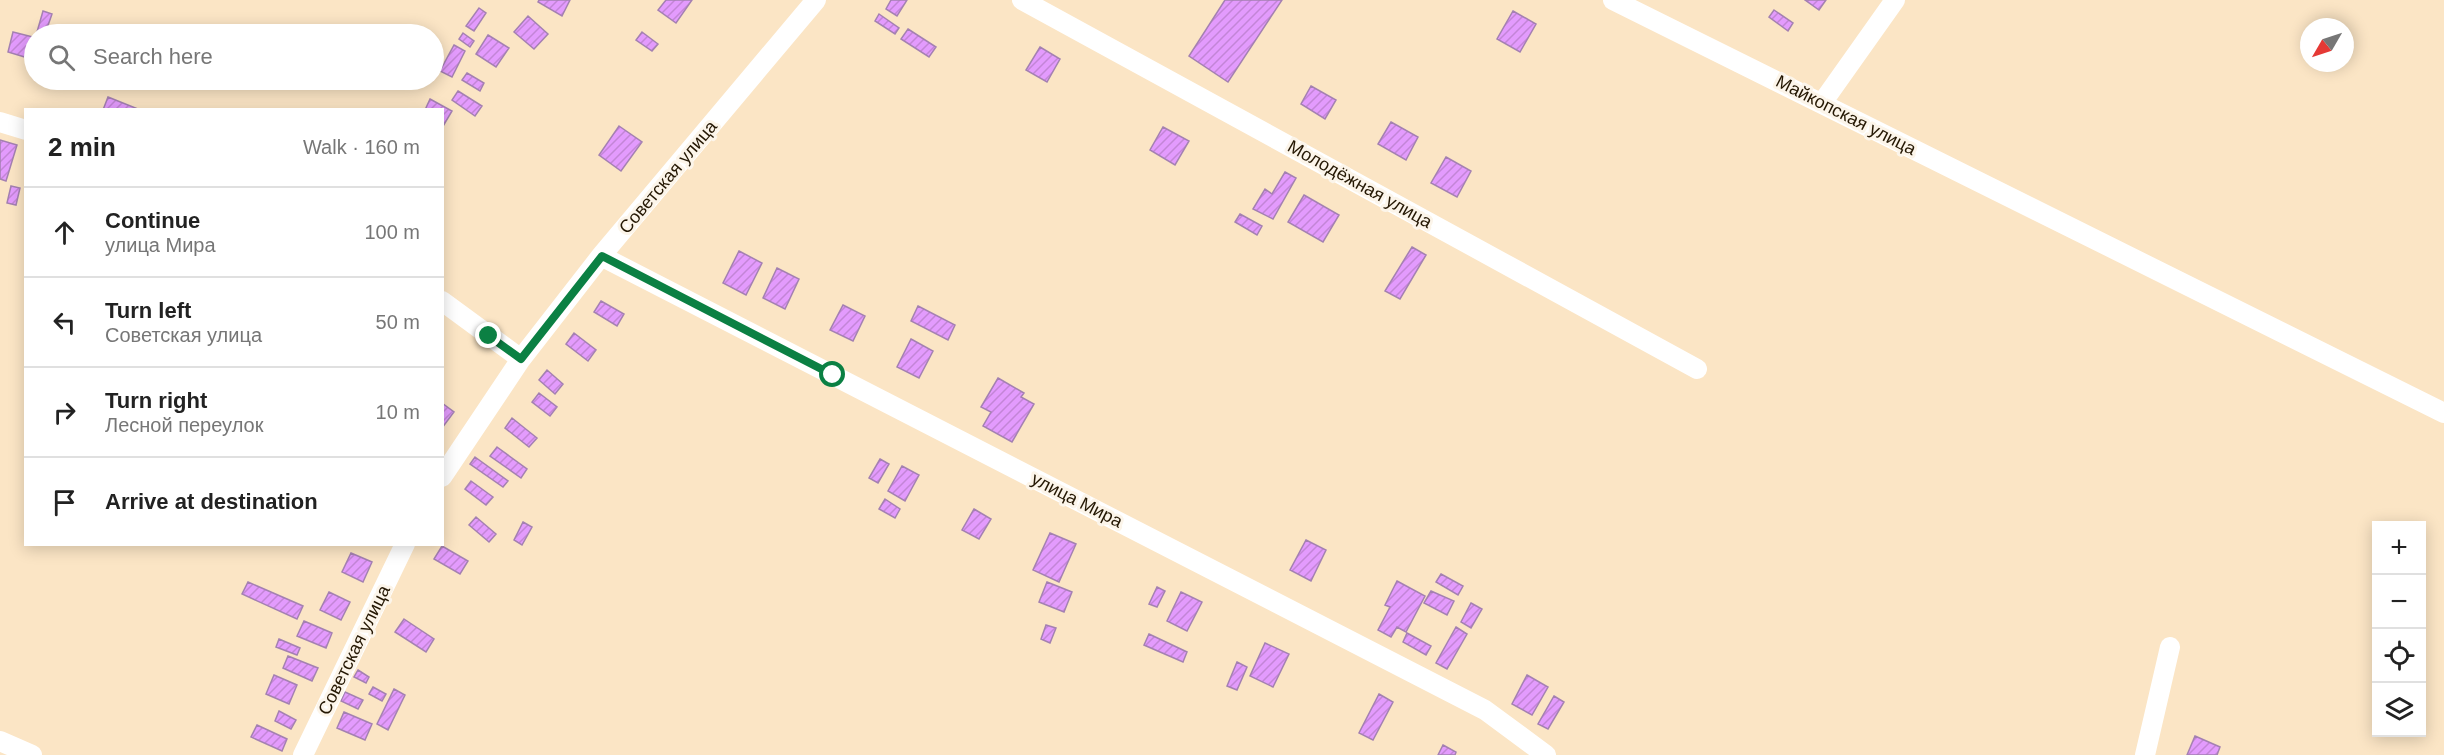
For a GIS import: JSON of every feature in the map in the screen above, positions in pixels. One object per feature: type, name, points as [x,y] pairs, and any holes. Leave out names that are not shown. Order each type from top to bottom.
[{"type":"street","name":"Советская улица","points":[[444,474],[521,359],[602,256],[816,0]]},
{"type":"street","name":"Молодёжная улица","points":[[1022,0],[1697,369]]},
{"type":"street","name":"Майкопская улица","points":[[1613,0],[2444,413]]},
{"type":"street","points":[[1822,103],[1895,0]]},
{"type":"street","points":[[0,122],[24,129]]},
{"type":"street","name":"улица Мира","points":[[602,256],[1485,710],[1546,755]]},
{"type":"street","points":[[444,302],[521,359]]},
{"type":"street","name":"Советская улица","points":[[303,755],[404,546]]},
{"type":"street","points":[[2145,755],[2170,647]]},
{"type":"street","points":[[0,741],[32,755]]},
{"type":"building","points":[[539,0],[570,0],[562,16],[538,2]]},
{"type":"building","points":[[666,0],[692,0],[676,23],[658,10]]},
{"type":"building","points":[[891,0],[907,0],[897,16],[886,9]]},
{"type":"building","points":[[1225,0],[1282,0],[1228,82],[1189,56]]},
{"type":"building","points":[[1805,0],[1826,0],[1819,10]]},
{"type":"building","points":[[479,8],[486,13],[474,31],[466,26]]},
{"type":"building","points":[[1774,10],[1793,23],[1788,31],[1769,17]]},
{"type":"building","points":[[43,11],[52,14],[48,24],[39,24]]},
{"type":"building","points":[[1513,11],[1536,24],[1520,52],[1497,39]]},
{"type":"building","points":[[879,14],[899,28],[895,34],[875,21]]},
{"type":"building","points":[[528,16],[548,34],[534,49],[514,32]]},
{"type":"building","points":[[908,29],[936,47],[929,57],[901,39]]},
{"type":"building","points":[[13,32],[24,35],[24,57],[8,52]]},
{"type":"building","points":[[642,32],[658,44],[652,51],[636,40]]},
{"type":"building","points":[[463,33],[474,41],[470,47],[459,39]]},
{"type":"building","points":[[488,35],[509,48],[496,67],[476,54]]},
{"type":"building","points":[[454,45],[465,51],[452,77],[444,73],[444,64]]},
{"type":"building","points":[[1040,47],[1060,59],[1047,82],[1026,70]]},
{"type":"building","points":[[467,73],[484,83],[480,91],[462,80]]},
{"type":"building","points":[[1311,86],[1336,100],[1325,119],[1301,104]]},
{"type":"building","points":[[458,91],[482,106],[475,116],[452,100]]},
{"type":"building","points":[[108,97],[136,108],[104,108]]},
{"type":"building","points":[[430,99],[452,111],[444,125],[444,108],[426,108]]},
{"type":"building","points":[[1391,122],[1418,137],[1406,160],[1378,144]]},
{"type":"building","points":[[619,126],[642,142],[621,171],[599,155]]},
{"type":"building","points":[[1163,127],[1189,141],[1175,165],[1150,150]]},
{"type":"building","points":[[0,140],[17,145],[6,181],[0,179]]},
{"type":"building","points":[[1446,157],[1471,171],[1457,197],[1431,183]]},
{"type":"building","points":[[1285,172],[1296,178],[1273,219],[1253,209],[1265,189],[1272,194]]},
{"type":"building","points":[[11,186],[20,188],[16,205],[7,203]]},
{"type":"building","points":[[1304,195],[1339,215],[1323,242],[1288,222]]},
{"type":"building","points":[[1240,214],[1262,226],[1257,235],[1235,222]]},
{"type":"building","points":[[1412,247],[1426,255],[1400,299],[1385,291]]},
{"type":"building","points":[[739,251],[762,263],[746,295],[723,283]]},
{"type":"building","points":[[777,268],[799,279],[785,309],[763,298]]},
{"type":"building","points":[[601,301],[624,314],[617,326],[594,312]]},
{"type":"building","points":[[843,305],[865,316],[853,341],[830,330]]},
{"type":"building","points":[[918,306],[955,325],[948,340],[911,321]]},
{"type":"building","points":[[574,333],[596,350],[588,361],[566,344]]},
{"type":"building","points":[[911,339],[933,351],[919,378],[897,367]]},
{"type":"building","points":[[547,370],[563,384],[555,394],[539,380]]},
{"type":"building","points":[[998,378],[1024,393],[1021,397],[1034,404],[1012,442],[983,426],[991,412],[981,407]]},
{"type":"building","points":[[539,393],[557,407],[550,416],[532,402]]},
{"type":"building","points":[[444,404],[454,412],[444,425]]},
{"type":"building","points":[[512,418],[537,438],[529,447],[505,428]]},
{"type":"building","points":[[497,447],[527,469],[521,478],[490,456]]},
{"type":"building","points":[[475,457],[508,481],[503,487],[470,464]]},
{"type":"building","points":[[880,459],[889,464],[878,483],[869,478]]},
{"type":"building","points":[[902,466],[919,475],[905,501],[888,491]]},
{"type":"building","points":[[471,481],[493,497],[486,505],[465,489]]},
{"type":"building","points":[[885,499],[900,509],[895,518],[879,509]]},
{"type":"building","points":[[974,509],[991,519],[979,539],[962,530]]},
{"type":"building","points":[[476,517],[496,534],[489,542],[469,525]]},
{"type":"building","points":[[523,522],[532,527],[522,545],[514,540]]},
{"type":"building","points":[[1050,533],[1076,544],[1059,582],[1033,570]]},
{"type":"building","points":[[1306,540],[1326,550],[1311,581],[1290,570]]},
{"type":"building","points":[[442,546],[468,561],[460,574],[434,559]]},
{"type":"building","points":[[351,553],[372,562],[363,582],[342,572]]},
{"type":"building","points":[[1441,574],[1463,586],[1458,595],[1436,582]]},
{"type":"building","points":[[1397,581],[1425,596],[1406,632],[1397,627],[1391,637],[1378,630],[1390,607],[1385,605]]},
{"type":"building","points":[[248,582],[303,606],[297,619],[242,594]]},
{"type":"building","points":[[1047,582],[1072,592],[1064,612],[1039,602]]},
{"type":"building","points":[[1157,587],[1165,591],[1157,607],[1149,604]]},
{"type":"building","points":[[1431,591],[1454,601],[1447,615],[1424,603]]},
{"type":"building","points":[[329,592],[350,602],[341,620],[320,610]]},
{"type":"building","points":[[1181,592],[1202,602],[1187,631],[1167,621]]},
{"type":"building","points":[[1471,603],[1482,609],[1471,628],[1461,622]]},
{"type":"building","points":[[404,619],[434,639],[426,652],[395,632]]},
{"type":"building","points":[[304,621],[332,633],[326,648],[297,636]]},
{"type":"building","points":[[1046,625],[1056,628],[1050,643],[1041,639]]},
{"type":"building","points":[[1456,627],[1467,634],[1447,669],[1436,663]]},
{"type":"building","points":[[1407,633],[1431,646],[1426,655],[1403,642]]},
{"type":"building","points":[[1149,634],[1187,652],[1183,662],[1144,645]]},
{"type":"building","points":[[279,639],[300,648],[297,655],[276,647]]},
{"type":"building","points":[[1265,643],[1289,654],[1273,687],[1250,676]]},
{"type":"building","points":[[288,656],[318,668],[312,681],[283,668]]},
{"type":"building","points":[[1237,662],[1247,667],[1237,690],[1227,686]]},
{"type":"building","points":[[358,670],[369,677],[366,683],[354,677]]},
{"type":"building","points":[[274,675],[297,685],[289,704],[266,694]]},
{"type":"building","points":[[1527,675],[1548,687],[1532,715],[1512,704]]},
{"type":"building","points":[[373,687],[386,694],[382,701],[369,694]]},
{"type":"building","points":[[394,689],[405,695],[388,730],[377,724]]},
{"type":"building","points":[[345,692],[363,700],[358,709],[341,701]]},
{"type":"building","points":[[1379,694],[1393,702],[1373,740],[1359,733]]},
{"type":"building","points":[[1554,696],[1564,702],[1548,729],[1538,724]]},
{"type":"building","points":[[279,711],[296,720],[291,729],[275,721]]},
{"type":"building","points":[[344,712],[372,724],[365,740],[337,728]]},
{"type":"building","points":[[257,725],[287,739],[282,751],[251,737]]},
{"type":"building","points":[[2195,736],[2220,747],[2217,755],[2187,755]]},
{"type":"building","points":[[1443,745],[1456,752],[1455,755],[1438,755]]},
{"type":"route","points":[[489,336],[521,359],[602,256],[833,375]]}]
